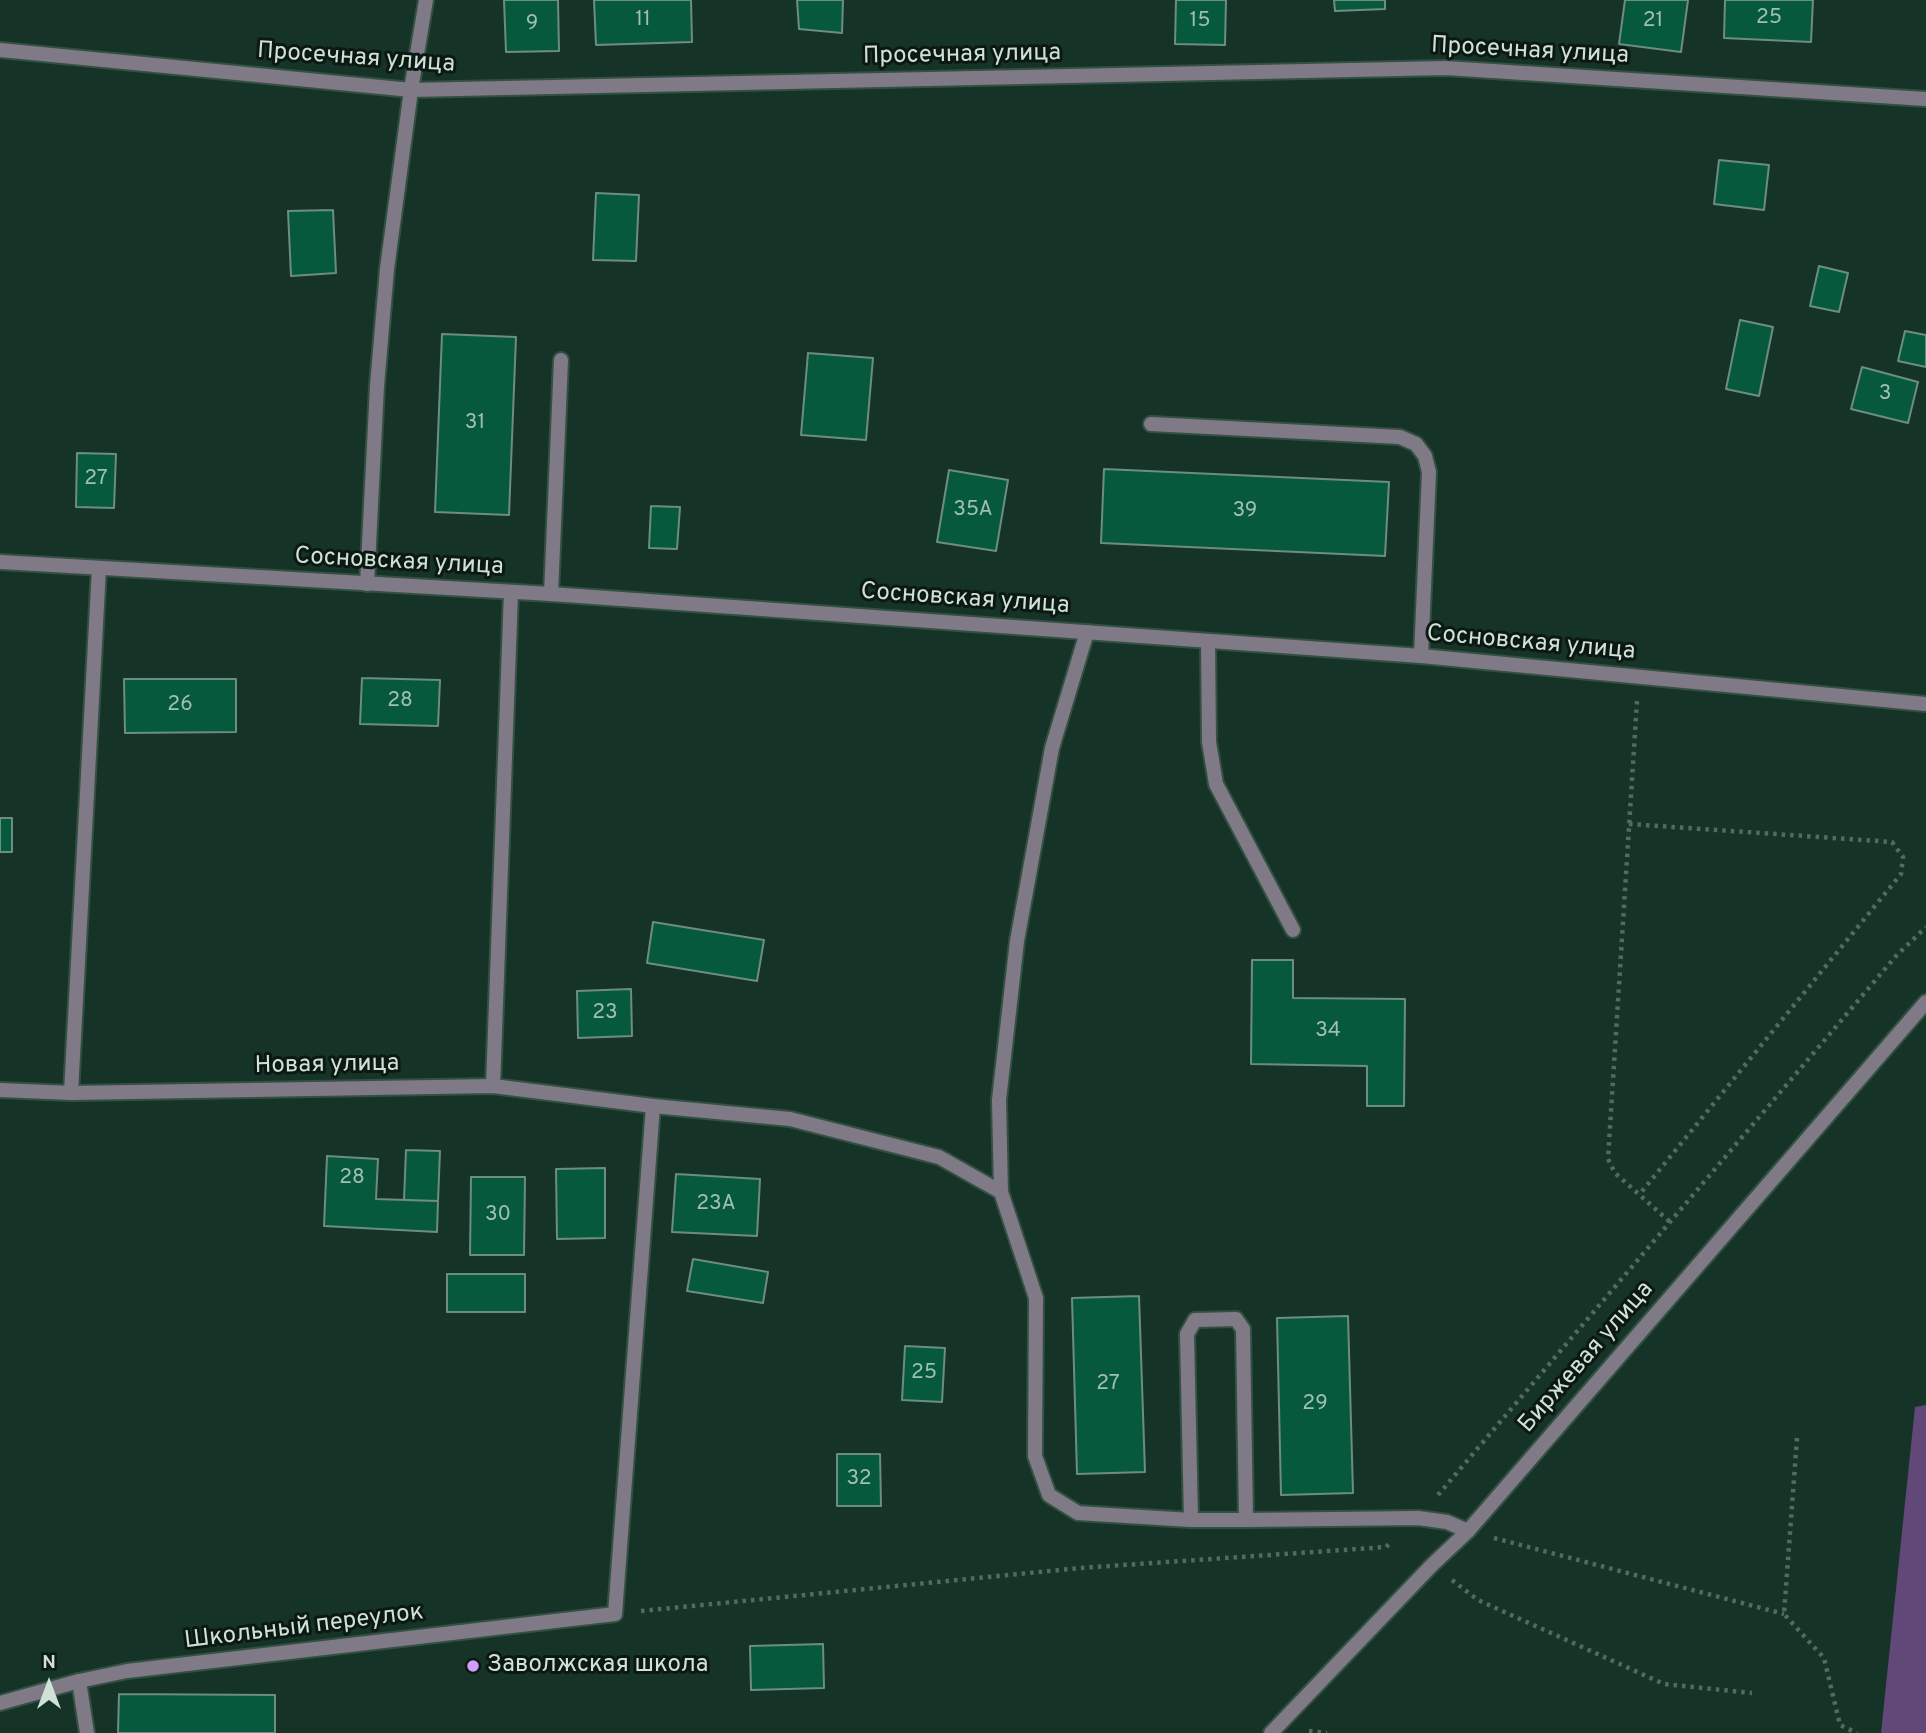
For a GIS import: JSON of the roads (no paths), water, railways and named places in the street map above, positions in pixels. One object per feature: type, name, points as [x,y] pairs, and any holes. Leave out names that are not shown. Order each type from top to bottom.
[{"type":"street","points":[[368,584],[377,386],[386,282],[411,90],[426,0]]},
{"type":"street","name":"Просечная улица","points":[[0,50],[411,90],[1446,68],[1926,99]]},
{"type":"street","points":[[551,594],[561,360]]},
{"type":"street","points":[[1152,425],[1400,438],[1416,444],[1425,456],[1429,472],[1421,656]]},
{"type":"street","name":"Сосновская улица","points":[[0,562],[551,594],[1208,640],[1421,656],[1926,704]]},
{"type":"street","points":[[71,1093],[99,568]]},
{"type":"street","points":[[493,1086],[511,592]]},
{"type":"street","points":[[1087,632],[1052,748],[1017,941],[999,1100],[1001,1192],[1036,1298],[1035,1456],[1049,1495],[1078,1513],[1191,1520],[1418,1518],[1447,1522],[1468,1531]]},
{"type":"street","points":[[1208,640],[1209,742],[1216,784],[1293,930]]},
{"type":"street","name":"Биржевая улица","points":[[1272,1733],[1432,1565],[1468,1531],[1926,1002]]},
{"type":"street","name":"Новая улица","points":[[0,1090],[71,1093],[493,1086],[653,1106],[790,1119],[939,1157],[1001,1192]]},
{"type":"street","name":"Школьный переулок","points":[[0,1703],[127,1671],[615,1614],[653,1106]]},
{"type":"street","points":[[1191,1520],[1187,1334],[1195,1320],[1236,1319],[1243,1329],[1246,1520]]},
{"type":"street","points":[[79,1681],[87,1733]]},
{"type":"place","name":"Заволжская школа","points":[[473,1666]]}]
